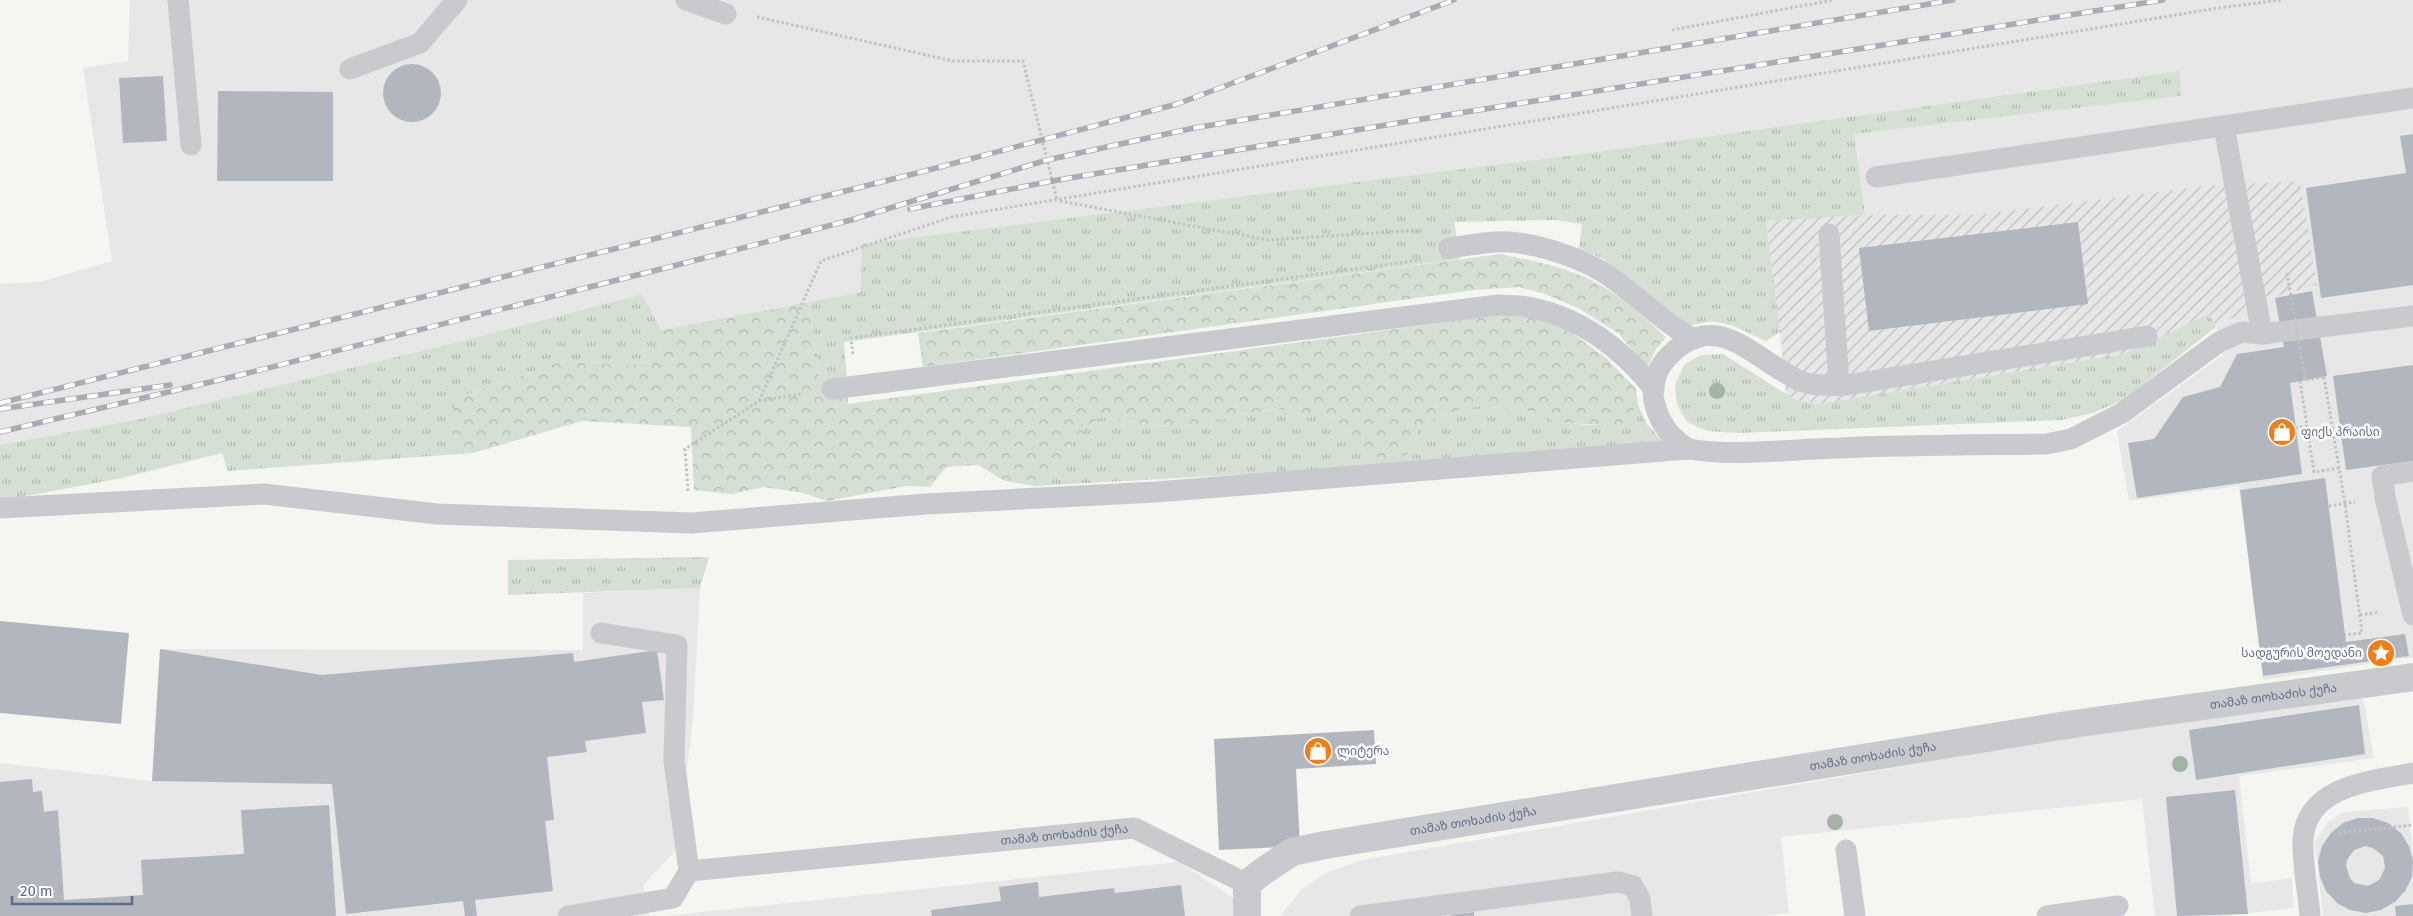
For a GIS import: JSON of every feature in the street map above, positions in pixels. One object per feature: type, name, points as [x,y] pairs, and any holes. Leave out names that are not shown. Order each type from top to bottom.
[{"type":"street","name":"თამაზ თოხაძის ქუჩა","points":[[1248,884],[1292,852],[1325,845],[2064,725],[2413,678]]},
{"type":"street","points":[[1247,916],[1248,884]]},
{"type":"lane","points":[[178,0],[190,145]]},
{"type":"lane","points":[[350,68],[420,42],[457,0]]},
{"type":"lane","points":[[686,0],[726,14]]},
{"type":"lane","points":[[1876,177],[2413,98]]},
{"type":"lane","points":[[2224,126],[2262,334]]},
{"type":"lane","points":[[1828,234],[1839,385]]},
{"type":"lane","points":[[1449,248],[1496,242],[1517,243],[1546,249],[1593,266],[1616,280],[1674,329],[1694,339]]},
{"type":"lane","points":[[832,390],[1498,305],[1531,307],[1561,316],[1609,342],[1636,367],[1654,389]]},
{"type":"lane","points":[[0,508],[264,494],[437,514],[691,523],[926,504],[1156,492],[1688,449],[1710,452],[1738,452],[2046,444],[2071,439],[2122,412],[2219,342],[2242,332],[2262,334],[2413,316]]},
{"type":"lane","points":[[1688,449],[1672,437],[1660,421],[1654,402],[1654,382],[1662,363],[1676,348],[1694,339],[1713,336],[1733,339],[1800,380],[1820,385],[1839,385],[2147,336]]},
{"type":"lane","points":[[2413,470],[2382,476],[2385,497],[2413,616]]},
{"type":"lane","points":[[568,916],[674,898],[689,871],[674,761],[677,644],[601,633]]},
{"type":"lane","points":[[2310,916],[2303,838],[2309,818],[2325,797],[2352,786],[2413,773]]},
{"type":"lane","name":"თამაზ თოხაძის ქუჩა","points":[[689,871],[1134,828],[1248,884]]},
{"type":"lane","points":[[1846,850],[1855,916]]},
{"type":"lane","points":[[1360,916],[1618,882],[1632,886],[1640,899],[1642,916]]},
{"type":"lane","points":[[2047,916],[2118,906]]},
{"type":"path","points":[[1672,30],[1832,0]]},
{"type":"path","points":[[759,401],[821,261],[952,216],[2218,8],[2280,0]]},
{"type":"path","points":[[726,14],[763,17],[953,61],[1023,61],[1057,200]]},
{"type":"path","points":[[852,338],[1450,256],[1447,228],[1268,240],[1057,200]]},
{"type":"path","points":[[2287,273],[2305,380],[2324,377],[2345,504],[2362,632],[2345,635]]},
{"type":"path","points":[[2300,381],[2314,472],[2339,468]]},
{"type":"path","points":[[691,523],[684,450],[759,401],[832,390]]},
{"type":"path","points":[[2295,428],[2307,426]]},
{"type":"path","points":[[2329,506],[2345,504]]},
{"type":"path","points":[[2329,834],[2413,826]]},
{"type":"shaded area","points":[[130,0],[2413,0],[2413,657],[2263,680],[2239,486],[2129,501],[2117,431],[2223,355],[2216,327],[2270,298],[2316,285],[1976,215],[1865,215],[1854,134],[2181,96],[2180,71],[1567,156],[862,244],[861,292],[661,330],[641,294],[454,343],[140,419],[0,445],[0,284],[40,282],[112,261],[83,68],[128,61]]},
{"type":"shaded area","points":[[2300,181],[2317,285],[2270,298],[2216,327],[2209,314],[2124,354],[1818,404],[1794,399],[1786,395],[1766,221],[1865,215],[1976,215],[2206,186]]},
{"type":"shaded area","points":[[700,588],[693,720],[687,769],[691,835],[643,885],[649,916],[0,916],[0,763],[152,781],[160,649],[583,650],[583,593]]},
{"type":"shaded area","points":[[2361,687],[2374,758],[2239,776],[2251,884],[2292,878],[2293,908],[2221,916],[2155,916],[2142,799],[1781,837],[1789,913],[1760,916],[1280,916],[1302,889],[1328,872],[1362,860]]},
{"type":"shaded area","points":[[2408,807],[2413,852],[2413,916],[2323,916],[2315,842],[2327,823],[2343,812]]},
{"type":"shaded area","points":[[1179,862],[1235,899],[1237,916],[665,916]]},
{"type":"green space","points":[[2180,71],[2181,96],[1854,134],[1865,215],[1766,221],[1780,332],[1766,341],[1731,325],[1712,321],[1687,326],[1602,258],[1579,249],[1582,224],[1555,220],[1454,222],[1460,259],[844,342],[847,381],[820,385],[809,302],[861,292],[862,244],[1567,156]]},
{"type":"green space","points":[[1500,254],[1578,274],[1599,284],[1620,298],[1666,337],[1655,351],[1647,368],[1619,334],[1580,309],[1545,294],[1519,287],[1474,290],[923,367],[918,333]]},
{"type":"green space","points":[[642,294],[661,330],[660,358],[623,367],[589,361],[557,363],[458,398],[454,441],[473,453],[228,471],[222,453],[122,478],[0,501],[0,445],[140,419],[454,343]]},
{"type":"green space","points":[[809,302],[820,385],[847,381],[848,404],[1499,315],[1541,318],[1572,333],[1607,359],[1636,389],[1638,405],[1626,422],[1611,425],[1557,423],[1537,412],[1480,406],[1452,412],[1420,425],[1411,452],[1391,462],[1366,458],[1335,419],[1306,416],[1279,409],[1240,414],[1199,427],[1152,425],[1099,417],[1075,437],[1053,478],[1035,486],[1005,481],[978,465],[946,467],[930,487],[906,486],[827,501],[803,493],[764,487],[731,494],[694,490],[691,427],[582,421],[473,453],[454,441],[450,419],[458,398],[557,363],[589,361],[623,367],[660,358],[661,330]]},
{"type":"green space","points":[[2209,314],[2216,327],[2123,400],[2093,413],[2061,420],[1739,433],[1707,431],[1687,422],[1677,405],[1675,385],[1684,365],[1701,355],[1723,354],[1794,399],[1818,404],[2124,354]]},
{"type":"green space","points":[[1638,405],[1646,423],[1663,442],[1355,468],[1035,486],[1053,478],[1075,437],[1099,417],[1152,425],[1199,427],[1240,414],[1279,409],[1306,416],[1335,419],[1366,458],[1411,452],[1420,425],[1452,412],[1480,406],[1537,412],[1557,423],[1593,425],[1626,422]]},
{"type":"green space","points":[[709,557],[700,588],[508,595],[508,560]]},
{"type":"building","points":[[412,64],[428,69],[436,77],[441,93],[436,109],[428,117],[412,122],[396,117],[388,109],[383,93],[388,77],[396,69]]},
{"type":"building","points":[[163,76],[167,141],[123,143],[119,78]]},
{"type":"building","points":[[218,91],[333,92],[333,181],[217,181]]},
{"type":"building","points":[[2413,134],[2413,285],[2321,298],[2306,188],[2406,173],[2400,136]]},
{"type":"building","points":[[2078,222],[2088,304],[1869,331],[1859,248]]},
{"type":"building","points":[[2312,291],[2327,376],[2290,383],[2302,474],[2137,498],[2128,443],[2154,439],[2183,397],[2220,387],[2237,354],[2284,347],[2275,298]]},
{"type":"building","points":[[2413,365],[2413,461],[2346,470],[2333,376]]},
{"type":"building","points":[[2325,478],[2346,642],[2405,634],[2409,656],[2263,676],[2240,490]]},
{"type":"building","points":[[0,621],[129,633],[121,724],[0,713]]},
{"type":"building","points":[[160,649],[322,675],[573,653],[574,662],[657,650],[664,700],[642,702],[646,733],[585,741],[587,752],[547,757],[554,820],[545,821],[553,891],[475,900],[477,916],[465,916],[463,901],[346,914],[332,784],[152,781]]},
{"type":"building","points":[[2359,705],[2365,754],[2196,780],[2189,730]]},
{"type":"building","points":[[1374,730],[1376,764],[1296,769],[1300,846],[1219,850],[1214,739]]},
{"type":"building","points":[[32,779],[33,792],[42,791],[44,812],[58,810],[64,900],[143,895],[141,860],[244,854],[241,810],[329,805],[336,916],[0,916],[0,782]]},
{"type":"building","points":[[2235,790],[2248,914],[2177,916],[2166,797]]},
{"type":"building","points":[[2358,818],[2373,818],[2388,823],[2401,833],[2409,846],[2413,861],[2412,877],[2405,891],[2395,902],[2381,910],[2366,913],[2350,910],[2337,903],[2326,891],[2320,877],[2318,861],[2322,846],[2331,833],[2343,823]],"holes":[[[2366,846],[2373,848],[2383,856],[2385,868],[2379,880],[2368,886],[2354,883],[2346,866],[2347,860],[2354,850]]]},
{"type":"building","points":[[1038,882],[1039,897],[1114,888],[1115,893],[1181,885],[1185,916],[932,916],[931,910],[1001,901],[999,887]]},
{"type":"building","points":[[2413,904],[2413,916],[2396,916],[2395,906]]},
{"type":"building","points":[[1474,912],[1474,916],[1450,916],[1450,915]]},
{"type":"railway","points":[[0,403],[921,172],[1177,104],[1454,0]]},
{"type":"railway","points":[[0,432],[240,375],[851,220],[1047,160],[1194,128],[1953,0]]},
{"type":"railway","points":[[910,209],[1052,181],[1410,121],[2163,0]]},
{"type":"railway","points":[[0,409],[170,385]]},
{"type":"place","name":"ფიქს პრაისი","points":[[2282,432]]},
{"type":"place","name":"სადგურის მოედანი","points":[[2381,653]]},
{"type":"place","name":"ლიტერა","points":[[1318,751]]}]
